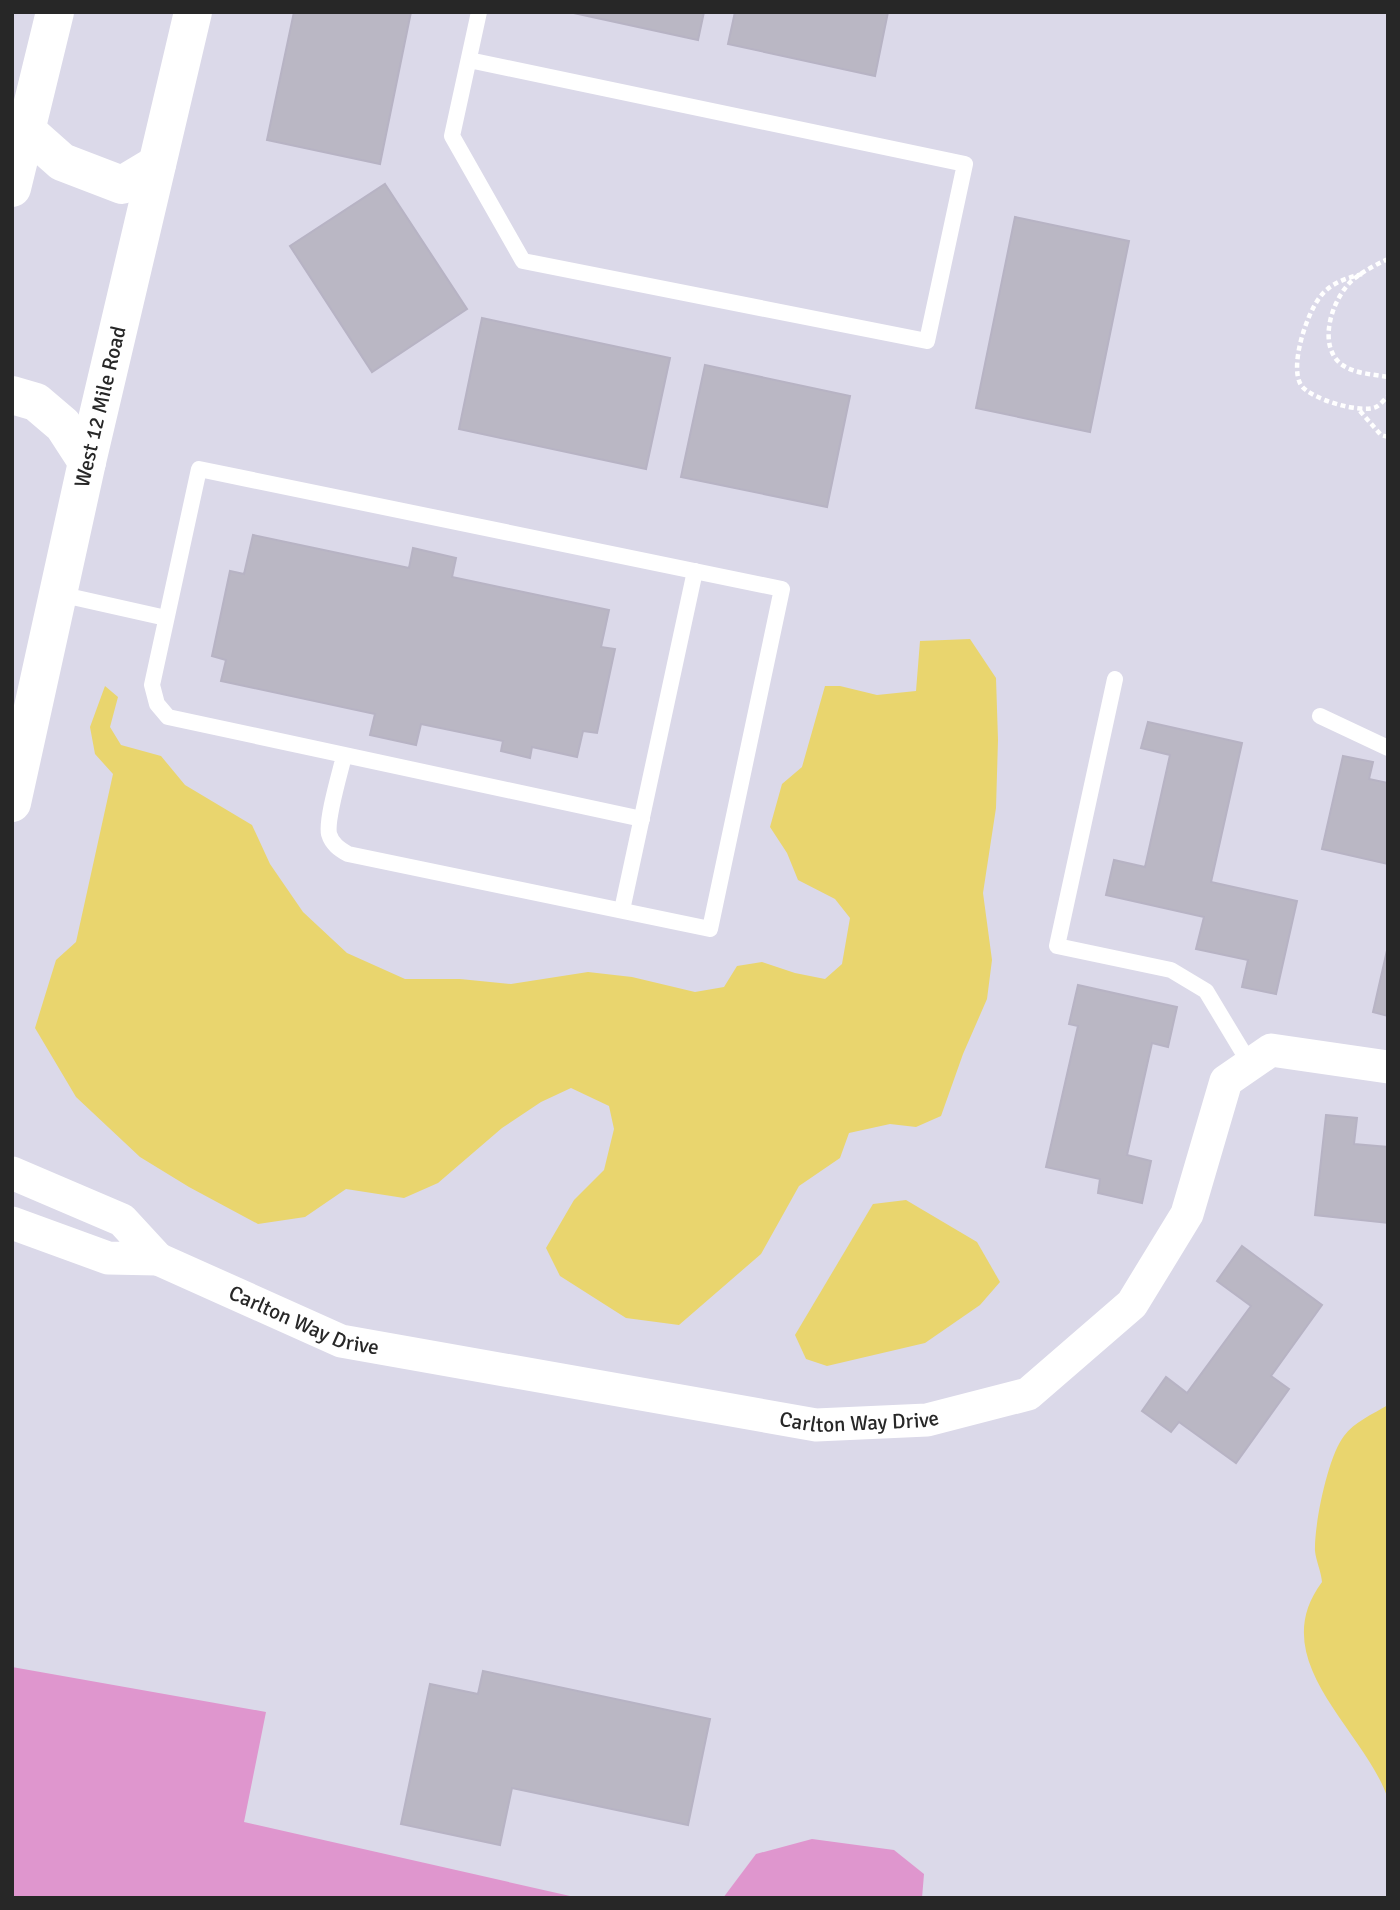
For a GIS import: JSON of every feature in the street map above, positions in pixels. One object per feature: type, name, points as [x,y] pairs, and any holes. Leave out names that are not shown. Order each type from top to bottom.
[{"type":"main road","points":[[12,188],[55,12]]},
{"type":"main road","name":"West 12 Mile Road","points":[[12,803],[193,12]]},
{"type":"main road","points":[[27,131],[62,162],[122,185],[157,164]]},
{"type":"main road","points":[[12,395],[36,402],[63,425],[88,462]]},
{"type":"street","name":"Carlton Way Drive","points":[[12,1223],[108,1258],[158,1259],[341,1341],[816,1425],[927,1420],[1028,1394],[1132,1304],[1187,1214],[1226,1081],[1271,1051],[1388,1067]]},
{"type":"street","name":"Carlton Way Drive","points":[[12,1173],[122,1220],[158,1259]]},
{"type":"lane","points":[[469,60],[965,164],[927,341],[523,261],[452,136],[479,12]]},
{"type":"lane","points":[[344,756],[329,833],[336,847],[348,854],[710,929],[782,589],[199,469],[152,685],[157,704],[168,717],[642,819]]},
{"type":"lane","points":[[622,910],[695,571]]},
{"type":"lane","points":[[59,594],[166,618]]},
{"type":"lane","points":[[1115,679],[1057,946],[1171,970],[1206,990],[1250,1064]]},
{"type":"lane","points":[[1320,716],[1388,748]]},
{"type":"path","points":[[1388,259],[1354,279],[1339,296],[1328,338],[1331,354],[1342,365],[1355,371],[1388,377]]},
{"type":"path","points":[[1362,275],[1341,280],[1320,295],[1305,326],[1300,348],[1300,384],[1311,394],[1359,410],[1377,407],[1388,396]]},
{"type":"path","points":[[1359,410],[1381,435],[1388,438]]},
{"type":"shaded area","points":[[970,639],[996,678],[996,808],[983,893],[992,960],[987,999],[963,1054],[941,1116],[916,1127],[890,1124],[849,1133],[840,1158],[799,1186],[761,1254],[679,1325],[626,1318],[560,1276],[546,1248],[574,1200],[604,1170],[614,1129],[609,1106],[571,1088],[541,1102],[502,1128],[438,1183],[404,1198],[346,1189],[305,1217],[258,1224],[140,1157],[76,1097],[35,1028],[56,960],[76,942],[113,774],[95,754],[90,727],[105,686],[118,697],[110,727],[121,745],[161,756],[185,785],[252,825],[270,864],[303,912],[347,953],[405,979],[460,979],[511,984],[588,972],[632,977],[695,992],[724,987],[737,966],[762,962],[825,979],[842,964],[850,918],[835,899],[798,880],[787,853],[770,827],[782,784],[802,767],[825,686],[840,686],[877,695],[916,691],[920,641]]},
{"type":"shaded area","points":[[906,1200],[977,1242],[1000,1282],[980,1305],[925,1343],[827,1366],[806,1359],[795,1335],[873,1204]]},
{"type":"shaded area","points":[[1388,1405],[1388,1799],[1376,1773],[1324,1694],[1311,1667],[1304,1639],[1307,1611],[1322,1582],[1315,1539],[1323,1491],[1333,1459],[1348,1431]]},
{"type":"shaded area","points":[[12,1667],[266,1712],[244,1822],[579,1898],[12,1898]]},
{"type":"shaded area","points":[[812,1839],[894,1850],[924,1874],[922,1898],[723,1898],[756,1854]]},
{"type":"building","points":[[294,12],[411,12],[380,164],[267,140]]},
{"type":"building","points":[[569,12],[704,12],[698,40]]},
{"type":"building","points":[[735,12],[888,12],[875,76],[728,44]]},
{"type":"building","points":[[385,184],[467,309],[372,372],[290,246]]},
{"type":"building","points":[[1015,217],[1129,241],[1090,432],[976,408]]},
{"type":"building","points":[[482,318],[670,358],[646,469],[459,429]]},
{"type":"building","points":[[705,365],[850,396],[827,507],[681,477]]},
{"type":"building","points":[[253,535],[409,568],[413,548],[456,558],[452,577],[609,610],[601,647],[615,649],[597,733],[583,731],[577,757],[532,747],[530,758],[501,751],[503,741],[421,724],[416,745],[370,735],[375,714],[221,681],[226,660],[212,656],[230,571],[244,574]]},
{"type":"building","points":[[1148,722],[1242,743],[1211,882],[1297,901],[1276,994],[1242,987],[1248,960],[1196,949],[1204,917],[1106,895],[1114,860],[1145,867],[1170,755],[1141,748]]},
{"type":"building","points":[[1343,756],[1373,762],[1369,779],[1388,783],[1388,864],[1322,849]]},
{"type":"building","points":[[1388,946],[1388,1016],[1373,1012]]},
{"type":"building","points":[[1078,985],[1177,1007],[1168,1047],[1152,1043],[1127,1155],[1151,1161],[1142,1203],[1098,1193],[1100,1179],[1046,1167],[1078,1026],[1069,1024]]},
{"type":"building","points":[[1326,1115],[1357,1118],[1354,1144],[1388,1147],[1388,1223],[1315,1215]]},
{"type":"building","points":[[1242,1246],[1322,1305],[1271,1376],[1289,1389],[1236,1463],[1179,1422],[1171,1432],[1142,1411],[1166,1377],[1187,1393],[1251,1306],[1217,1281]]},
{"type":"building","points":[[483,1671],[710,1719],[688,1825],[512,1788],[500,1845],[401,1824],[430,1684],[478,1694]]}]
